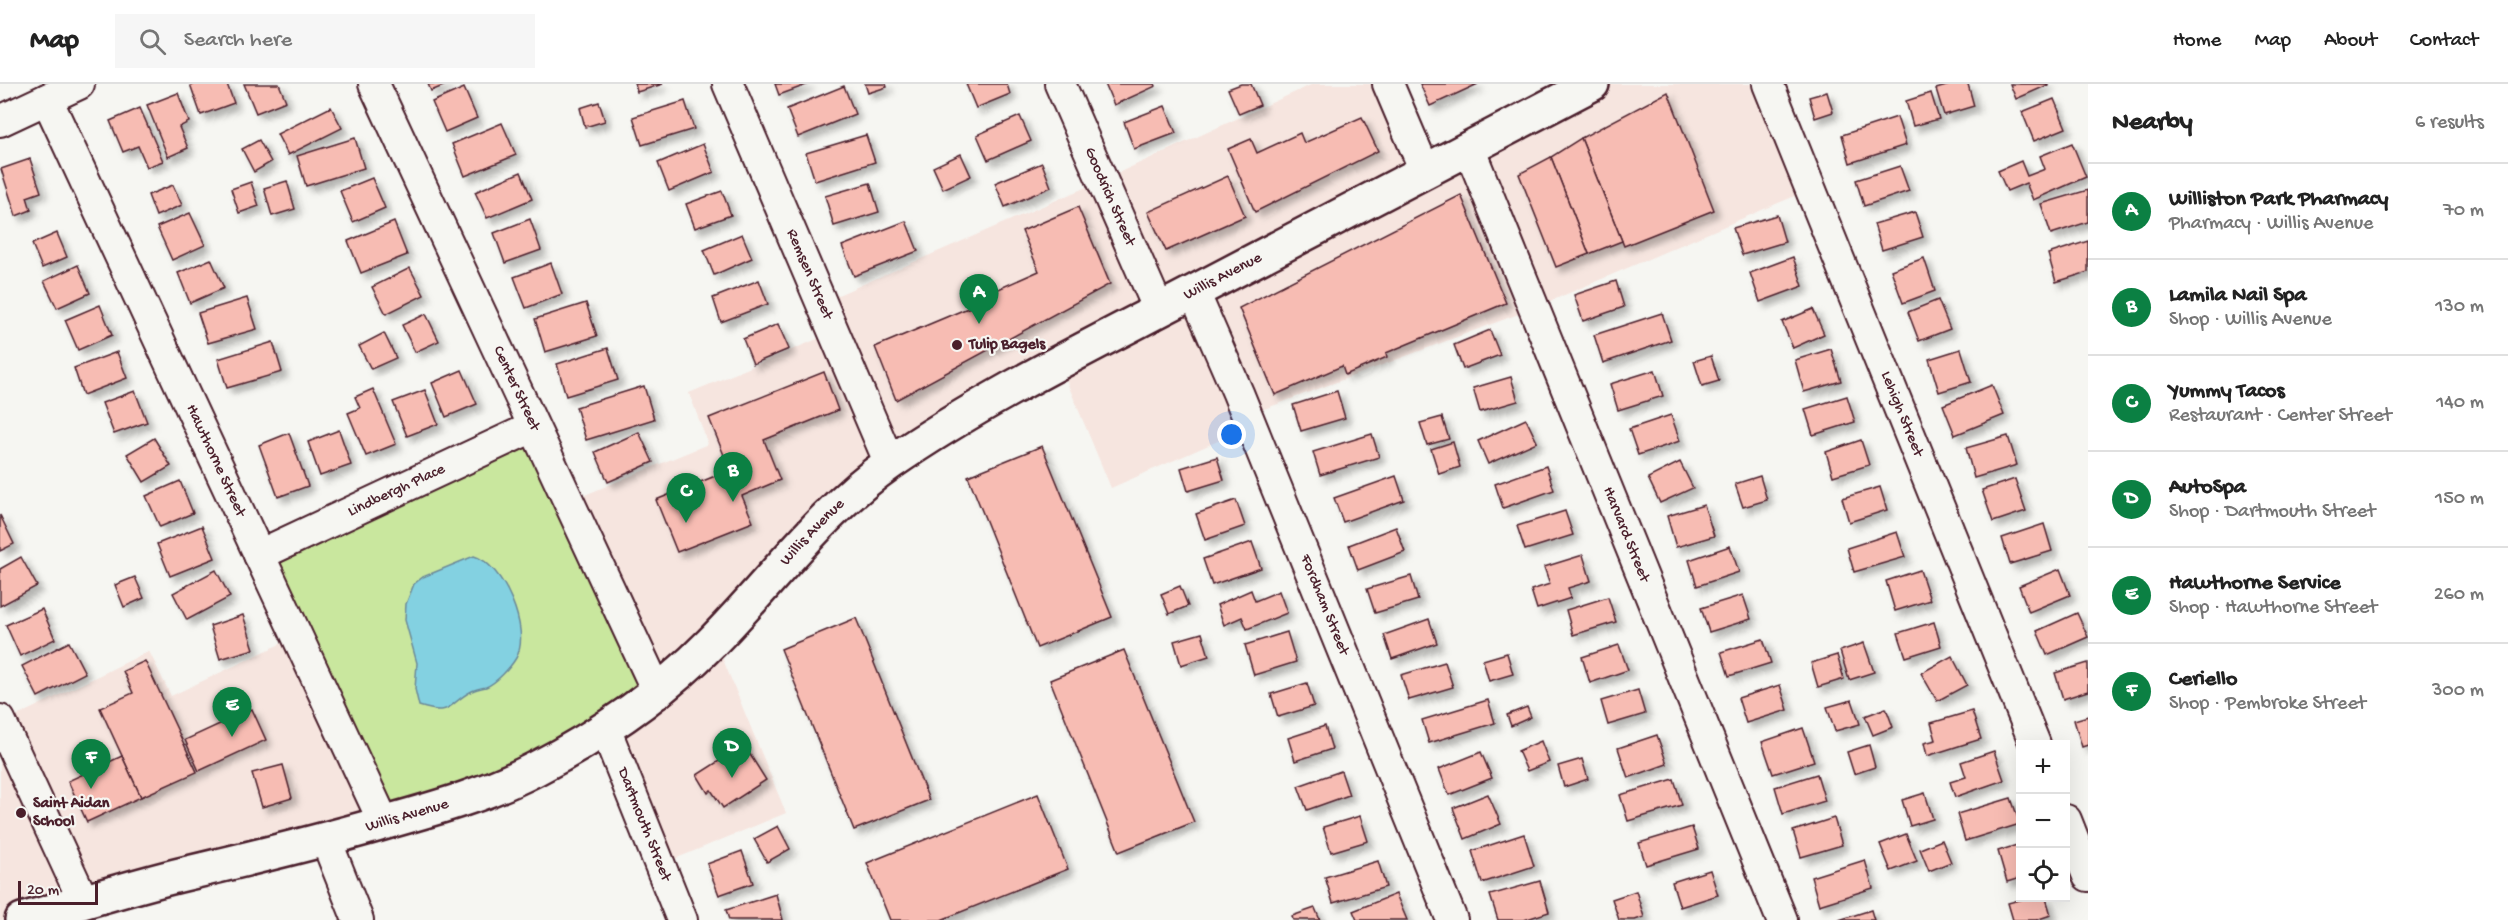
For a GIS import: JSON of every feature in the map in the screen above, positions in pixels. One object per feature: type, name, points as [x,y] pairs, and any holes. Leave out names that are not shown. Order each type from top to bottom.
[{"type":"main road","name":"Willis Avenue","points":[[27,919],[179,875],[326,840],[464,800],[537,768],[605,728],[657,693],[715,640],[832,513],[862,485],[890,464],[1014,387],[1592,84]]},
{"type":"street","points":[[0,121],[79,84]]},
{"type":"street","name":"Center Street","points":[[374,84],[657,693]]},
{"type":"street","name":"Remsen Street","points":[[728,84],[890,464]]},
{"type":"street","name":"Goodrich Street","points":[[1060,84],[1159,310]]},
{"type":"street","points":[[1388,84],[1425,171]]},
{"type":"street","name":"Lehigh Street","points":[[1768,84],[2033,740]]},
{"type":"street","name":"Hawthorne Street","points":[[47,99],[384,823]]},
{"type":"street","name":"Harvard Street","points":[[1469,148],[1782,920]]},
{"type":"street","name":"Fordham Street","points":[[1194,292],[1243,404],[1452,920]]},
{"type":"street","name":"Lindbergh Place","points":[[259,555],[533,427]]},
{"type":"street","points":[[0,720],[84,902]]},
{"type":"street","name":"Dartmouth Street","points":[[605,728],[682,920]]},
{"type":"street","points":[[2070,830],[2088,876]]},
{"type":"street","points":[[326,840],[358,920]]},
{"type":"shaded area","points":[[1313,84],[1388,84],[1425,171],[1592,84],[1768,84],[1811,189],[1532,309],[1248,415],[1252,426],[1111,488],[1059,363],[890,463],[715,640],[786,813],[660,865],[605,728],[568,502],[708,444],[689,393],[834,332],[822,302],[1098,182]]},
{"type":"shaded area","points":[[297,636],[384,823],[30,920],[0,920],[0,721],[2,723],[149,651],[171,696]]},
{"type":"green space","points":[[535,433],[658,693],[605,728],[382,820],[265,561]]},
{"type":"water","points":[[474,556],[485,562],[495,572],[512,600],[520,632],[520,646],[516,658],[507,671],[494,682],[472,691],[449,708],[438,710],[419,706],[415,689],[417,663],[405,620],[406,604],[414,584],[423,577]]},
{"type":"building","points":[[190,84],[227,84],[234,103],[201,115]]},
{"type":"building","points":[[244,84],[279,84],[286,101],[256,113]]},
{"type":"building","points":[[428,84],[448,84],[431,91]]},
{"type":"building","points":[[635,84],[663,84],[637,92]]},
{"type":"building","points":[[775,84],[809,84],[779,95]]},
{"type":"building","points":[[865,84],[886,84],[887,87],[868,93]]},
{"type":"building","points":[[966,84],[1007,84],[1010,94],[976,108]]},
{"type":"building","points":[[1105,84],[1155,84],[1156,86],[1114,105]]},
{"type":"building","points":[[1241,84],[1251,84],[1260,105],[1239,114],[1228,89]]},
{"type":"building","points":[[1420,84],[1478,84],[1430,106]]},
{"type":"building","points":[[1953,84],[1968,84],[1974,106],[1944,115],[1936,89]]},
{"type":"building","points":[[2010,84],[2048,84],[2048,85],[2016,99]]},
{"type":"building","points":[[844,86],[855,114],[798,137],[787,109]]},
{"type":"building","points":[[464,88],[477,118],[445,132],[432,102]]},
{"type":"building","points":[[1668,92],[1714,210],[1624,246],[1581,138]]},
{"type":"building","points":[[1827,92],[1833,112],[1815,118],[1809,97]]},
{"type":"building","points":[[178,93],[189,122],[179,127],[188,148],[168,157],[147,105]]},
{"type":"building","points":[[1931,93],[1939,119],[1913,126],[1906,101]]},
{"type":"building","points":[[2054,99],[2066,128],[2034,141],[2022,112]]},
{"type":"building","points":[[685,101],[694,129],[642,145],[633,117]]},
{"type":"building","points":[[599,102],[605,121],[585,127],[580,108]]},
{"type":"building","points":[[1165,106],[1176,133],[1134,149],[1124,122]]},
{"type":"building","points":[[331,107],[342,128],[288,155],[277,134]]},
{"type":"building","points":[[140,108],[163,161],[147,167],[138,146],[123,152],[110,121]]},
{"type":"building","points":[[1020,116],[1031,141],[988,160],[977,135]]},
{"type":"building","points":[[1362,117],[1378,151],[1255,212],[1228,149],[1251,139],[1257,153],[1300,133],[1304,143]]},
{"type":"building","points":[[1897,117],[1906,145],[1850,163],[1842,135]]},
{"type":"building","points":[[502,123],[516,155],[465,176],[452,144]]},
{"type":"building","points":[[866,135],[875,162],[815,181],[806,153]]},
{"type":"building","points":[[355,138],[364,168],[306,186],[297,156]]},
{"type":"building","points":[[1581,138],[1622,241],[1589,254],[1551,157]]},
{"type":"building","points":[[259,140],[271,162],[254,172],[242,149]]},
{"type":"building","points":[[2072,143],[2086,177],[2033,200],[2026,183],[2007,191],[1998,171],[2021,161],[2027,176],[2045,169],[2040,156]]},
{"type":"building","points":[[703,144],[714,172],[669,191],[658,163]]},
{"type":"building","points":[[961,154],[971,176],[943,189],[933,167]]},
{"type":"building","points":[[1551,157],[1589,254],[1556,267],[1519,174]]},
{"type":"building","points":[[30,159],[41,192],[27,197],[31,210],[16,216],[1,169]]},
{"type":"building","points":[[1042,163],[1051,187],[1005,207],[995,183]]},
{"type":"building","points":[[1900,166],[1909,191],[1864,206],[1856,180]]},
{"type":"building","points":[[521,172],[532,199],[487,218],[475,192]]},
{"type":"building","points":[[1228,176],[1245,216],[1166,251],[1148,212]]},
{"type":"building","points":[[372,178],[385,208],[353,222],[340,191]]},
{"type":"building","points":[[287,181],[295,209],[272,216],[264,188]]},
{"type":"building","points":[[251,182],[259,206],[239,213],[231,189]]},
{"type":"building","points":[[870,183],[879,212],[834,226],[825,196]]},
{"type":"building","points":[[173,185],[182,205],[156,216],[148,195]]},
{"type":"building","points":[[2088,190],[2088,222],[2051,234],[2041,204]]},
{"type":"building","points":[[722,191],[731,215],[695,228],[686,204]]},
{"type":"building","points":[[1461,195],[1506,303],[1386,353],[1387,357],[1345,375],[1342,366],[1275,395],[1239,308]]},
{"type":"building","points":[[1078,207],[1110,284],[896,400],[875,347],[987,300],[985,295],[1039,271],[1022,231]]},
{"type":"building","points":[[1915,212],[1923,237],[1882,250],[1874,224]]},
{"type":"building","points":[[190,213],[205,245],[172,260],[157,227]]},
{"type":"building","points":[[1777,215],[1785,242],[1742,255],[1733,228]]},
{"type":"building","points":[[530,219],[541,250],[505,263],[494,233]]},
{"type":"building","points":[[906,221],[918,251],[854,276],[842,246]]},
{"type":"building","points":[[394,222],[407,255],[361,273],[348,241]]},
{"type":"building","points":[[57,233],[67,257],[42,268],[32,244]]},
{"type":"building","points":[[742,234],[752,258],[714,275],[704,250]]},
{"type":"building","points":[[2088,241],[2088,272],[2056,282],[2048,254]]},
{"type":"building","points":[[1793,257],[1803,286],[1760,302],[1750,273]]},
{"type":"building","points":[[1924,258],[1935,291],[1903,303],[1891,270]]},
{"type":"building","points":[[211,259],[224,288],[190,303],[178,273]]},
{"type":"building","points":[[551,263],[562,294],[526,308],[514,277]]},
{"type":"building","points":[[78,265],[90,293],[57,308],[44,281]]},
{"type":"building","points":[[410,268],[424,295],[386,314],[372,287]]},
{"type":"building","points":[[759,280],[768,304],[721,322],[713,298]]},
{"type":"building","points":[[1616,281],[1624,307],[1583,321],[1574,295]]},
{"type":"building","points":[[247,298],[257,329],[208,343],[198,313]]},
{"type":"building","points":[[1938,300],[1950,329],[1919,341],[1908,312]]},
{"type":"building","points":[[586,303],[597,336],[545,352],[535,319]]},
{"type":"building","points":[[100,305],[112,335],[78,350],[65,320]]},
{"type":"building","points":[[1813,309],[1824,334],[1793,348],[1782,322]]},
{"type":"building","points":[[1662,313],[1671,340],[1603,363],[1594,335]]},
{"type":"building","points":[[426,314],[439,341],[415,352],[402,325]]},
{"type":"building","points":[[778,324],[789,349],[753,364],[743,339]]},
{"type":"building","points":[[1490,330],[1500,355],[1463,369],[1454,345]]},
{"type":"building","points":[[384,333],[396,358],[371,369],[359,346]]},
{"type":"building","points":[[273,342],[282,372],[227,388],[218,359]]},
{"type":"building","points":[[608,348],[618,380],[566,396],[557,364]]},
{"type":"building","points":[[1831,349],[1841,381],[1804,392],[1795,360]]},
{"type":"building","points":[[1961,349],[1971,382],[1939,392],[1929,359]]},
{"type":"building","points":[[117,352],[127,378],[83,395],[74,368]]},
{"type":"building","points":[[1711,356],[1719,381],[1702,386],[1694,361]]},
{"type":"building","points":[[462,370],[477,404],[446,417],[432,383]]},
{"type":"building","points":[[1655,370],[1663,396],[1618,410],[1610,384]]},
{"type":"building","points":[[824,372],[838,410],[764,440],[780,480],[742,496],[753,522],[677,552],[656,500],[730,470],[709,418]]},
{"type":"building","points":[[1511,377],[1518,401],[1480,412],[1473,388]]},
{"type":"building","points":[[1992,385],[2004,415],[1955,435],[1943,405]]},
{"type":"building","points":[[644,386],[654,419],[586,440],[576,407]]},
{"type":"building","points":[[373,389],[396,444],[366,456],[348,413],[360,408],[355,397]]},
{"type":"building","points":[[425,390],[438,424],[407,436],[393,402]]},
{"type":"building","points":[[135,391],[147,422],[114,434],[102,403]]},
{"type":"building","points":[[1337,391],[1345,418],[1301,431],[1293,405]]},
{"type":"building","points":[[1847,396],[1855,422],[1813,435],[1805,409]]},
{"type":"building","points":[[1671,415],[1680,441],[1638,455],[1629,429]]},
{"type":"building","points":[[1442,417],[1449,439],[1427,445],[1420,423]]},
{"type":"building","points":[[1526,419],[1537,442],[1488,464],[1478,441]]},
{"type":"building","points":[[339,430],[351,465],[320,476],[308,442]]},
{"type":"building","points":[[639,432],[653,462],[608,482],[595,452]]},
{"type":"building","points":[[289,433],[308,486],[278,497],[259,445]]},
{"type":"building","points":[[1372,434],[1379,457],[1320,475],[1313,452]]},
{"type":"building","points":[[2008,436],[2017,465],[1974,478],[1966,448]]},
{"type":"building","points":[[154,438],[171,466],[144,482],[127,454]]},
{"type":"building","points":[[1861,440],[1869,465],[1833,476],[1826,452]]},
{"type":"building","points":[[1453,442],[1460,467],[1439,474],[1431,449]]},
{"type":"building","points":[[1042,446],[1112,617],[1037,648],[968,476]]},
{"type":"building","points":[[1217,457],[1224,480],[1188,491],[1181,468]]},
{"type":"building","points":[[1680,462],[1693,488],[1660,503],[1648,478]]},
{"type":"building","points":[[1546,466],[1554,490],[1503,508],[1495,484]]},
{"type":"building","points":[[1396,476],[1404,500],[1343,522],[1334,498]]},
{"type":"building","points":[[1760,476],[1767,500],[1743,507],[1735,484]]},
{"type":"building","points":[[2015,479],[2026,511],[1993,522],[1982,490]]},
{"type":"building","points":[[180,481],[193,513],[160,527],[146,496]]},
{"type":"building","points":[[1880,487],[1887,510],[1849,522],[1842,498]]},
{"type":"building","points":[[1236,500],[1245,526],[1205,540],[1196,514]]},
{"type":"building","points":[[1704,505],[1714,536],[1676,547],[1667,516]]},
{"type":"building","points":[[1565,511],[1573,535],[1525,550],[1517,526]]},
{"type":"building","points":[[0,515],[14,544],[0,551]]},
{"type":"building","points":[[2044,524],[2052,551],[2010,564],[2002,538]]},
{"type":"building","points":[[202,526],[215,558],[170,576],[157,544]]},
{"type":"building","points":[[1396,527],[1405,552],[1358,570],[1349,545]]},
{"type":"building","points":[[1897,532],[1905,557],[1854,572],[1847,548]]},
{"type":"building","points":[[1252,542],[1261,568],[1212,585],[1203,559]]},
{"type":"building","points":[[1730,546],[1739,572],[1697,586],[1689,560]]},
{"type":"building","points":[[1583,555],[1591,581],[1568,588],[1571,598],[1537,609],[1531,590],[1550,584],[1544,567]]},
{"type":"building","points":[[21,557],[37,586],[0,606],[0,569]]},
{"type":"building","points":[[2060,569],[2070,595],[2029,612],[2019,586]]},
{"type":"building","points":[[216,570],[230,597],[187,620],[173,593]]},
{"type":"building","points":[[1920,570],[1930,600],[1895,611],[1886,581]]},
{"type":"building","points":[[1411,576],[1418,600],[1375,613],[1367,589]]},
{"type":"building","points":[[135,577],[144,598],[124,607],[115,585]]},
{"type":"building","points":[[1180,586],[1188,606],[1169,614],[1161,594]]},
{"type":"building","points":[[1251,590],[1255,601],[1279,591],[1287,613],[1247,629],[1242,617],[1224,625],[1217,605]]},
{"type":"building","points":[[1743,595],[1751,619],[1709,632],[1701,608]]},
{"type":"building","points":[[1608,597],[1616,622],[1573,635],[1566,610]]},
{"type":"building","points":[[42,609],[55,639],[20,656],[6,625]]},
{"type":"building","points":[[2077,613],[2088,637],[2047,655],[2037,631]]},
{"type":"building","points":[[243,615],[254,649],[220,659],[210,626]]},
{"type":"building","points":[[856,618],[929,800],[854,830],[781,649]]},
{"type":"building","points":[[1429,619],[1437,643],[1392,659],[1384,635]]},
{"type":"building","points":[[1934,622],[1941,646],[1906,657],[1898,633]]},
{"type":"building","points":[[1287,632],[1296,662],[1254,675],[1245,645]]},
{"type":"building","points":[[1202,633],[1209,656],[1181,665],[1174,641]]},
{"type":"building","points":[[1763,639],[1771,663],[1729,676],[1721,652]]},
{"type":"building","points":[[69,642],[85,673],[38,697],[22,666]]},
{"type":"building","points":[[1864,643],[1874,672],[1849,680],[1840,651]]},
{"type":"building","points":[[1619,645],[1628,670],[1590,683],[1582,657]]},
{"type":"building","points":[[1124,650],[1194,822],[1119,852],[1050,680]]},
{"type":"building","points":[[1507,653],[1513,674],[1489,681],[1483,660]]},
{"type":"building","points":[[1837,655],[1844,679],[1818,687],[1811,663]]},
{"type":"building","points":[[1952,656],[1967,685],[1937,701],[1921,673]]},
{"type":"building","points":[[145,661],[197,772],[141,797],[100,708],[133,693],[123,671]]},
{"type":"building","points":[[1445,662],[1453,687],[1409,700],[1401,675]]},
{"type":"building","points":[[2088,663],[2088,691],[2063,699],[2055,673]]},
{"type":"building","points":[[1307,683],[1314,706],[1278,717],[1271,694]]},
{"type":"building","points":[[1780,685],[1788,710],[1746,723],[1738,698]]},
{"type":"building","points":[[1638,690],[1645,714],[1608,725],[1601,701]]},
{"type":"building","points":[[1488,700],[1495,723],[1429,743],[1422,720]]},
{"type":"building","points":[[1852,700],[1860,724],[1835,731],[1827,707]]},
{"type":"building","points":[[1527,707],[1531,717],[1511,726],[1507,715]]},
{"type":"building","points":[[1886,708],[1893,727],[1873,735],[1865,716]]},
{"type":"building","points":[[252,709],[266,740],[199,771],[185,740]]},
{"type":"building","points":[[1972,711],[1981,739],[1927,756],[1924,743],[1936,740],[1931,723]]},
{"type":"building","points":[[2088,716],[2088,745],[2082,747],[2074,720]]},
{"type":"building","points":[[1325,726],[1332,749],[1295,761],[1288,738]]},
{"type":"building","points":[[1803,728],[1814,761],[1773,774],[1762,742]]},
{"type":"building","points":[[1657,735],[1667,764],[1628,778],[1618,748]]},
{"type":"building","points":[[1541,741],[1549,762],[1527,771],[1518,751]]},
{"type":"building","points":[[744,745],[766,780],[723,808],[711,790],[708,793],[697,775]]},
{"type":"building","points":[[1869,745],[1875,767],[1854,774],[1847,752]]},
{"type":"building","points":[[1994,751],[2004,780],[1955,797],[1950,782],[1966,777],[1961,762]]},
{"type":"building","points":[[1481,752],[1492,778],[1449,795],[1439,769]]},
{"type":"building","points":[[122,756],[141,797],[87,822],[68,781]]},
{"type":"building","points":[[1582,759],[1588,779],[1564,787],[1558,766]]},
{"type":"building","points":[[283,765],[292,798],[262,807],[252,773]]},
{"type":"building","points":[[1341,771],[1349,795],[1307,810],[1298,786]]},
{"type":"building","points":[[1817,774],[1825,801],[1783,814],[1775,787]]},
{"type":"building","points":[[1674,779],[1682,805],[1628,821],[1620,795]]},
{"type":"building","points":[[1925,793],[1933,819],[1910,826],[1902,800]]},
{"type":"building","points":[[1038,794],[1068,869],[941,920],[890,920],[867,863]]},
{"type":"building","points":[[1488,794],[1501,824],[1465,839],[1453,808]]},
{"type":"building","points":[[2011,798],[2016,812],[2016,825],[1965,841],[1957,814]]},
{"type":"building","points":[[1360,816],[1368,841],[1331,852],[1323,827]]},
{"type":"building","points":[[1834,818],[1842,845],[1801,857],[1793,831]]},
{"type":"building","points":[[778,826],[790,849],[767,862],[754,839]]},
{"type":"building","points":[[1692,827],[1699,849],[1646,865],[1639,843]]},
{"type":"building","points":[[1524,834],[1534,866],[1482,883],[1472,851]]},
{"type":"building","points":[[1906,834],[1917,861],[1891,871],[1880,844]]},
{"type":"building","points":[[1942,840],[1951,862],[1929,871],[1920,849]]},
{"type":"building","points":[[2016,845],[2016,879],[2007,882],[1998,851]]},
{"type":"building","points":[[742,851],[753,883],[719,895],[707,864]]},
{"type":"building","points":[[1865,860],[1873,888],[1819,905],[1811,877]]},
{"type":"building","points":[[1378,861],[1386,887],[1333,903],[1325,877]]},
{"type":"building","points":[[1710,870],[1718,895],[1680,907],[1672,882]]},
{"type":"building","points":[[1540,881],[1549,912],[1524,920],[1498,920],[1490,895]]},
{"type":"building","points":[[1636,891],[1644,917],[1635,920],[1619,920],[1612,899]]},
{"type":"building","points":[[776,894],[783,920],[729,920],[726,910]]},
{"type":"building","points":[[1396,894],[1407,920],[1357,920],[1353,911]]},
{"type":"building","points":[[2016,901],[2047,902],[2051,915],[2036,920],[2013,920],[2008,903]]},
{"type":"building","points":[[1315,908],[1320,920],[1293,920],[1292,916]]},
{"type":"building","points":[[1871,910],[1874,920],[1839,920]]},
{"type":"place","name":"Williston Park Pharmacy","points":[[979,324]]},
{"type":"place","name":"Tulip Bagels","points":[[957,345]]},
{"type":"place","name":"Lamila Nail Spa","points":[[733,502]]},
{"type":"place","name":"Yummy Tacos","points":[[686,523]]},
{"type":"place","name":"Hawthorne Service","points":[[232,737]]},
{"type":"place","name":"AutoSpa","points":[[732,778]]},
{"type":"place","name":"Ceriello","points":[[91,789]]},
{"type":"place","name":"Saint Aidan School","points":[[21,813]]}]
